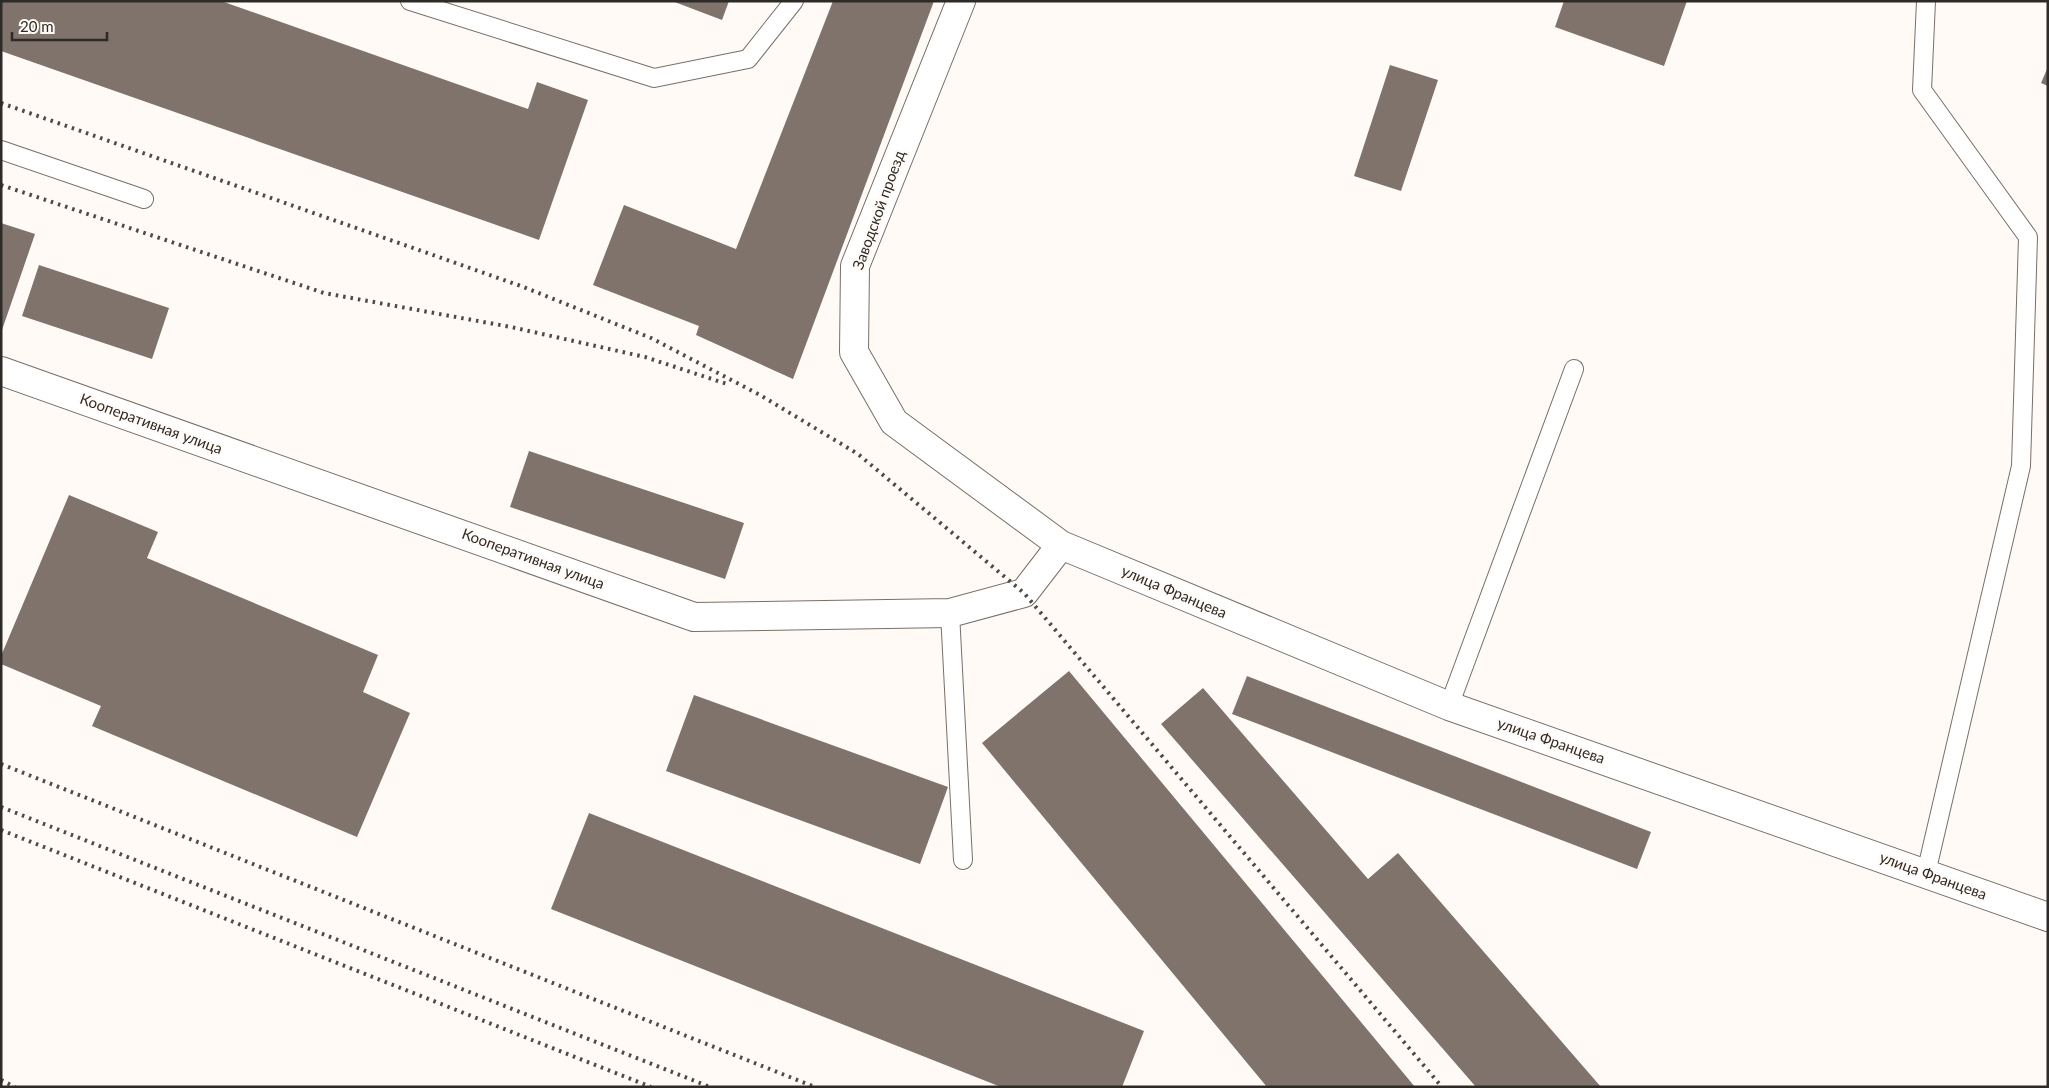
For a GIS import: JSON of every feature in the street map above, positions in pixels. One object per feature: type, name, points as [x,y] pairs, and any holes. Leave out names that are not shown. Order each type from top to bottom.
[{"type":"street","name":"Заводской проезд","points":[[961,1],[855,266],[854,352],[894,422],[1062,545]]},
{"type":"street","name":"Кооперативная улица","points":[[1,370],[694,616],[950,613],[1024,593],[1062,545]]},
{"type":"street","name":"улица Францева","points":[[1062,545],[1449,706],[2048,917]]},
{"type":"lane","points":[[410,1],[654,78],[748,59],[794,1]]},
{"type":"lane","points":[[1926,1],[1922,90],[2028,237],[2021,466],[1926,873]]},
{"type":"lane","points":[[1,150],[144,199]]},
{"type":"lane","points":[[1449,706],[1574,369]]},
{"type":"lane","points":[[950,613],[963,860]]},
{"type":"building","points":[[1,1],[221,1],[528,109],[537,82],[588,100],[539,240],[1,51]]},
{"type":"building","points":[[672,1],[729,1],[722,20]]},
{"type":"building","points":[[833,1],[934,1],[793,379],[696,335],[699,326],[593,285],[624,205],[736,249]]},
{"type":"building","points":[[1564,1],[1687,1],[1664,66],[1555,27]]},
{"type":"building","points":[[1390,65],[1438,80],[1401,191],[1354,176]]},
{"type":"building","points":[[2048,67],[2048,86],[2041,83]]},
{"type":"building","points":[[1,223],[35,234],[2,330],[1,330]]},
{"type":"building","points":[[39,265],[169,308],[152,359],[22,316]]},
{"type":"building","points":[[529,451],[744,523],[725,579],[510,507]]},
{"type":"building","points":[[69,495],[158,532],[147,558],[378,655],[363,692],[410,713],[357,837],[92,726],[101,706],[1,664],[1,656]]},
{"type":"building","points":[[1069,671],[1415,1087],[1267,1087],[982,743]]},
{"type":"building","points":[[1247,676],[1651,832],[1637,869],[1232,714]]},
{"type":"building","points":[[1203,688],[1368,879],[1398,853],[1601,1087],[1476,1087],[1161,724]]},
{"type":"building","points":[[694,695],[948,787],[920,864],[666,771]]},
{"type":"building","points":[[589,813],[1144,1031],[1122,1087],[1001,1087],[551,909]]},
{"type":"railway","points":[[1,103],[521,286],[651,338],[760,395],[858,454],[1024,593],[1442,1087]]},
{"type":"railway","points":[[1,185],[324,293],[511,327],[645,357],[730,385]]},
{"type":"railway","points":[[1,764],[815,1087]]},
{"type":"railway","points":[[1,807],[710,1087]]},
{"type":"railway","points":[[1,830],[651,1087]]},
{"type":"railway","points":[[1,1080],[15,1087]]}]
